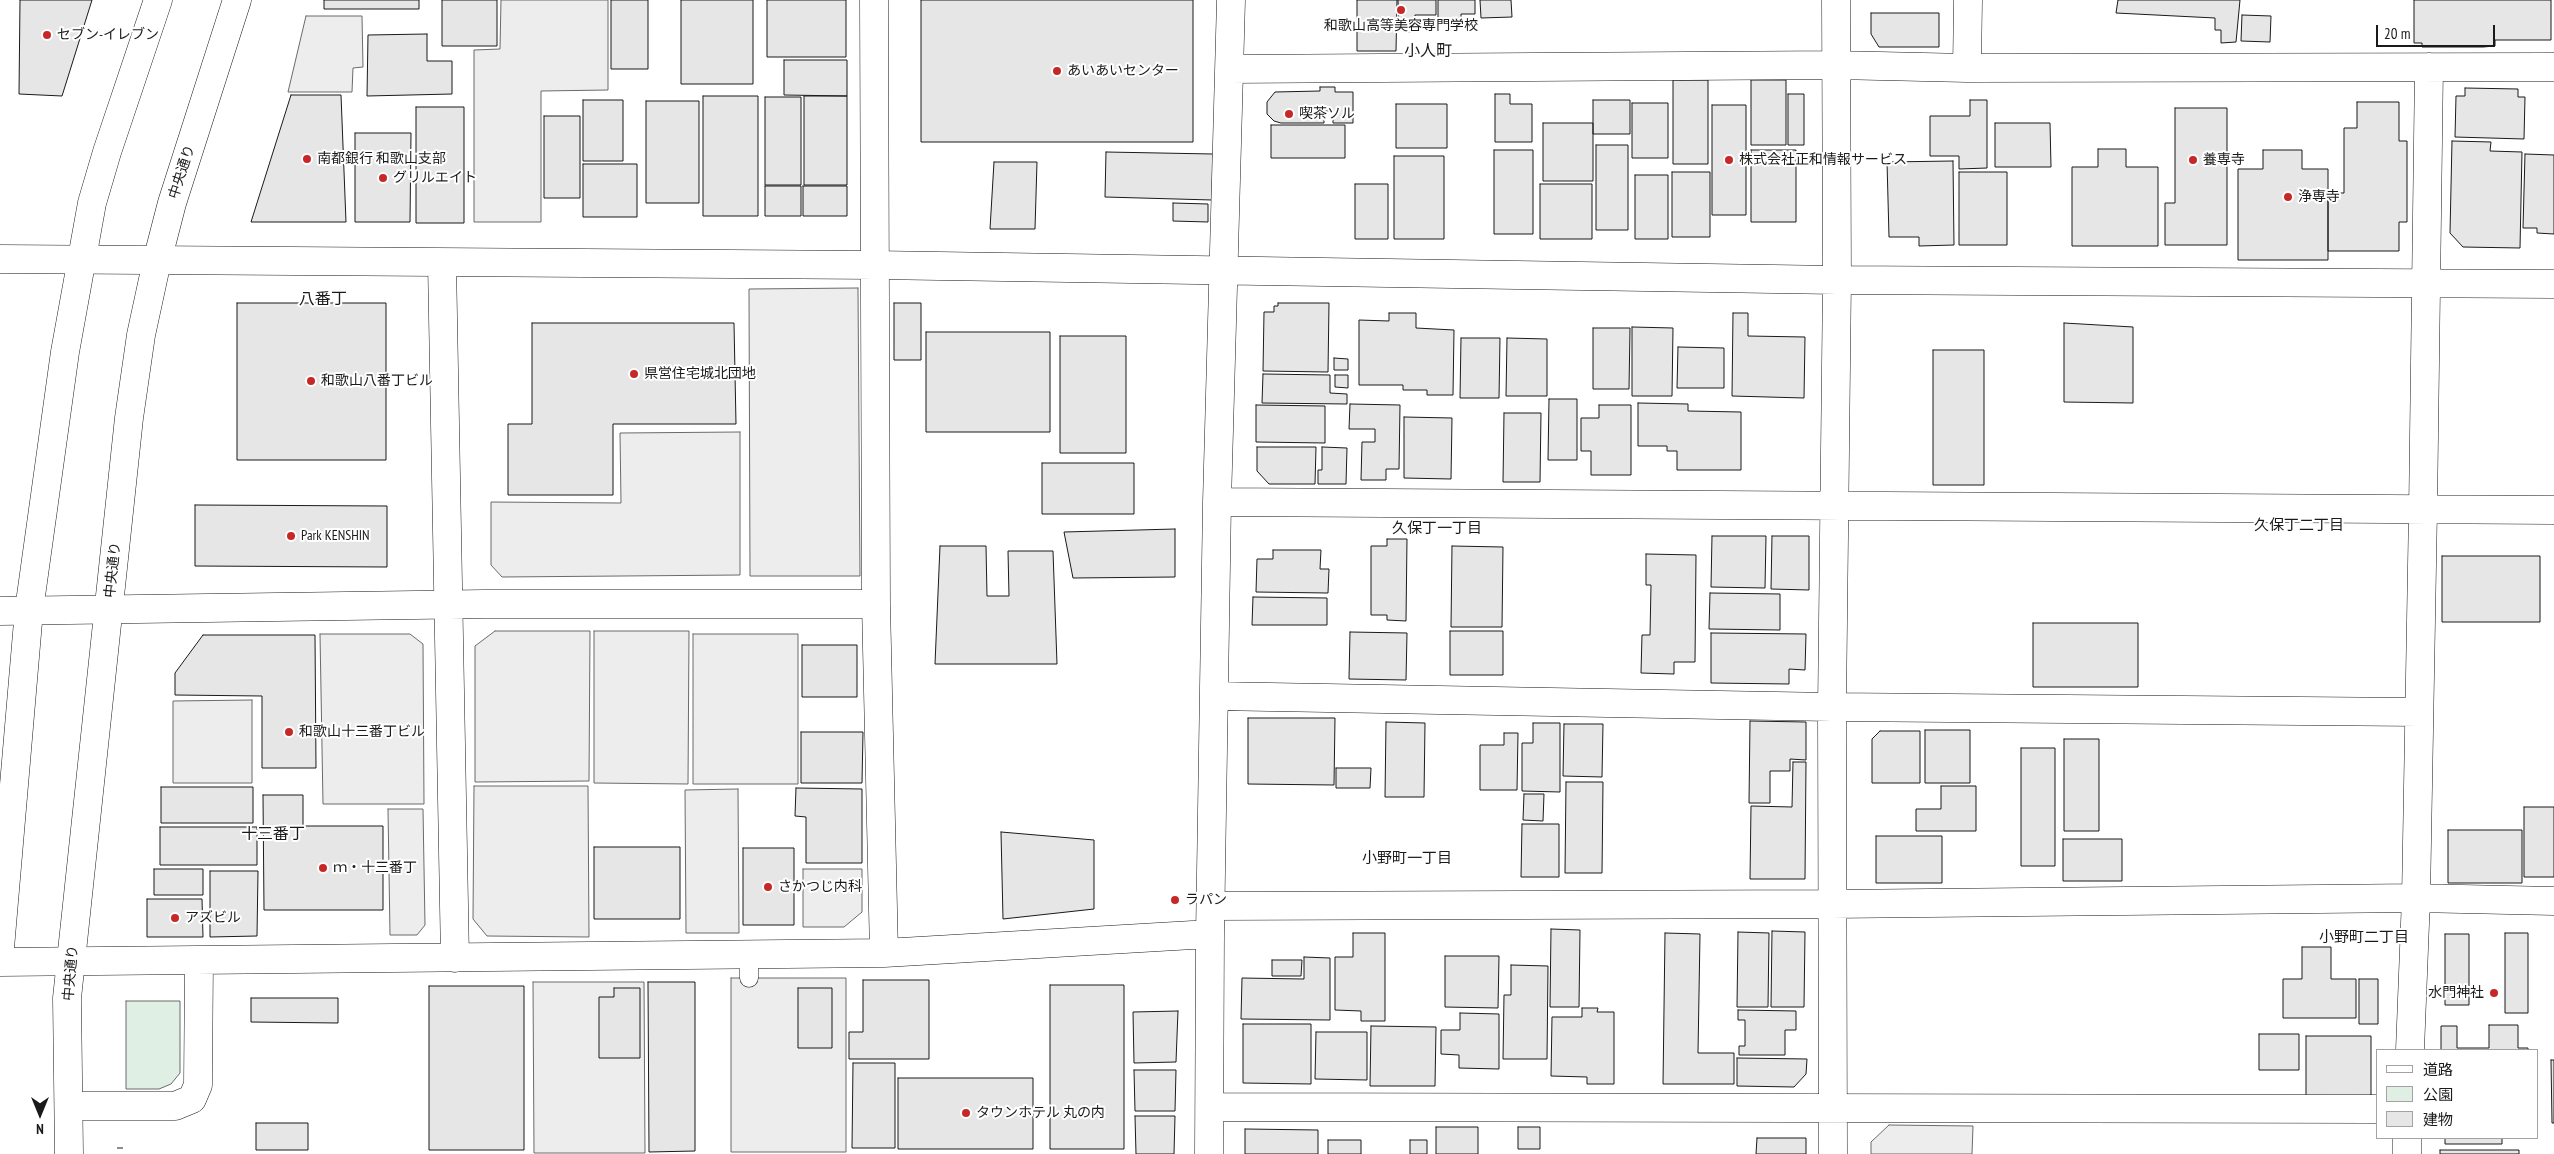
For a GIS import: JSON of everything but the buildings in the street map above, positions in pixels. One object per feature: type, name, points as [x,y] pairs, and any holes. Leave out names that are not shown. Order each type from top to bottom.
[{"type":"main road","points":[[0,948],[30,610],[64,352],[92,203],[107,152],[158,0]]},
{"type":"main road","name":"中央通り","points":[[70,1151],[67,998],[129,418],[141,335],[156,261],[172,203],[237,0]]},
{"type":"main road","points":[[874,0],[876,604],[884,953]]},
{"type":"main road","points":[[1209,1154],[1210,934],[1212,906],[1217,502],[1231,0]]},
{"type":"main road","points":[[1833,1154],[1832,707],[1837,280],[1836,0]]},
{"type":"main road","points":[[1967,68],[1968,0]]},
{"type":"main road","points":[[1230,69],[1836,65],[1967,68],[2554,67]]},
{"type":"main road","points":[[2410,1049],[2416,898],[2429,67]]},
{"type":"main road","points":[[0,259],[875,265],[1837,280],[2554,284]]},
{"type":"main road","points":[[442,263],[454,958]]},
{"type":"main road","points":[[1217,502],[2554,510]]},
{"type":"main road","points":[[0,611],[447,605],[876,604]]},
{"type":"main road","points":[[1214,696],[1832,707],[2418,712]]},
{"type":"main road","points":[[1212,906],[1832,904],[2416,898],[2554,901]]},
{"type":"main road","points":[[0,962],[454,958],[749,966],[884,953],[1210,934]]},
{"type":"main road","points":[[69,1106],[175,1106],[192,1099],[198,1085],[199,960]]},
{"type":"main road","points":[[1210,1107],[2376,1109]]},
{"type":"main road","points":[[2407,1139],[2407,1154]]},
{"type":"green space","points":[[126,1001],[180,1001],[180,1073],[171,1084],[159,1089],[126,1089]]},
{"type":"shaded area","points":[[501,0],[608,0],[608,90],[541,91],[541,222],[474,222],[474,50],[500,49]]},
{"type":"shaded area","points":[[306,16],[362,16],[363,67],[353,68],[352,92],[288,92]]},
{"type":"shaded area","points":[[858,288],[860,576],[750,576],[749,289]]},
{"type":"shaded area","points":[[740,432],[740,575],[502,577],[491,565],[491,502],[621,503],[620,433]]},
{"type":"shaded area","points":[[495,631],[590,631],[589,781],[475,782],[475,646]]},
{"type":"shaded area","points":[[594,631],[689,631],[688,784],[594,783]]},
{"type":"shaded area","points":[[320,634],[410,634],[423,644],[424,804],[323,804]]},
{"type":"shaded area","points":[[693,634],[798,634],[798,784],[693,784]]},
{"type":"shaded area","points":[[252,700],[252,783],[173,783],[173,701]]},
{"type":"shaded area","points":[[474,786],[588,786],[589,937],[487,936],[473,919]]},
{"type":"shaded area","points":[[738,789],[739,933],[686,933],[685,790]]},
{"type":"shaded area","points":[[388,809],[423,809],[425,925],[417,935],[390,935]]},
{"type":"shaded area","points":[[803,869],[862,869],[862,912],[844,927],[803,927]]},
{"type":"shaded area","points":[[731,978],[846,978],[846,1152],[731,1152]]},
{"type":"shaded area","points":[[533,982],[644,982],[645,1153],[534,1153]]},
{"type":"shaded area","points":[[1889,1125],[1973,1126],[1972,1154],[1871,1154],[1871,1142]]},
{"type":"fence","points":[[117,1148],[123,1148]]},
{"type":"place","name":"和歌山高等美容専門学校","points":[[1401,10]]},
{"type":"place","name":"セブン-イレブン","points":[[47,35]]},
{"type":"place","name":"あいあいセンター","points":[[1057,71]]},
{"type":"place","name":"喫茶ソル","points":[[1289,114]]},
{"type":"place","name":"南都銀行 和歌山支部","points":[[307,159]]},
{"type":"place","name":"株式会社正和情報サービス","points":[[1729,160]]},
{"type":"place","name":"養専寺","points":[[2193,160]]},
{"type":"place","name":"グリルエイト","points":[[383,178]]},
{"type":"place","name":"浄専寺","points":[[2288,197]]},
{"type":"place","name":"県営住宅城北団地","points":[[634,374]]},
{"type":"place","name":"和歌山八番丁ビル","points":[[311,381]]},
{"type":"place","name":"Park KENSHIN","points":[[291,536]]},
{"type":"place","name":"和歌山十三番丁ビル","points":[[289,732]]},
{"type":"place","name":"ｍ・十三番丁","points":[[323,868]]},
{"type":"place","name":"さかつじ内科","points":[[768,887]]},
{"type":"place","name":"ラパン","points":[[1175,900]]},
{"type":"place","name":"アズビル","points":[[175,918]]},
{"type":"place","name":"水門神社","points":[[2494,993]]},
{"type":"place","name":"タウンホテル 丸の内","points":[[966,1113]]},
{"type":"district","name":"小人町","points":[[1428,51]]},
{"type":"district","name":"八番丁","points":[[323,299]]},
{"type":"district","name":"久保丁二丁目","points":[[2299,526]]},
{"type":"district","name":"久保丁一丁目","points":[[1437,529]]},
{"type":"district","name":"十三番丁","points":[[273,834]]},
{"type":"district","name":"小野町一丁目","points":[[1407,859]]},
{"type":"district","name":"小野町二丁目","points":[[2364,938]]}]
